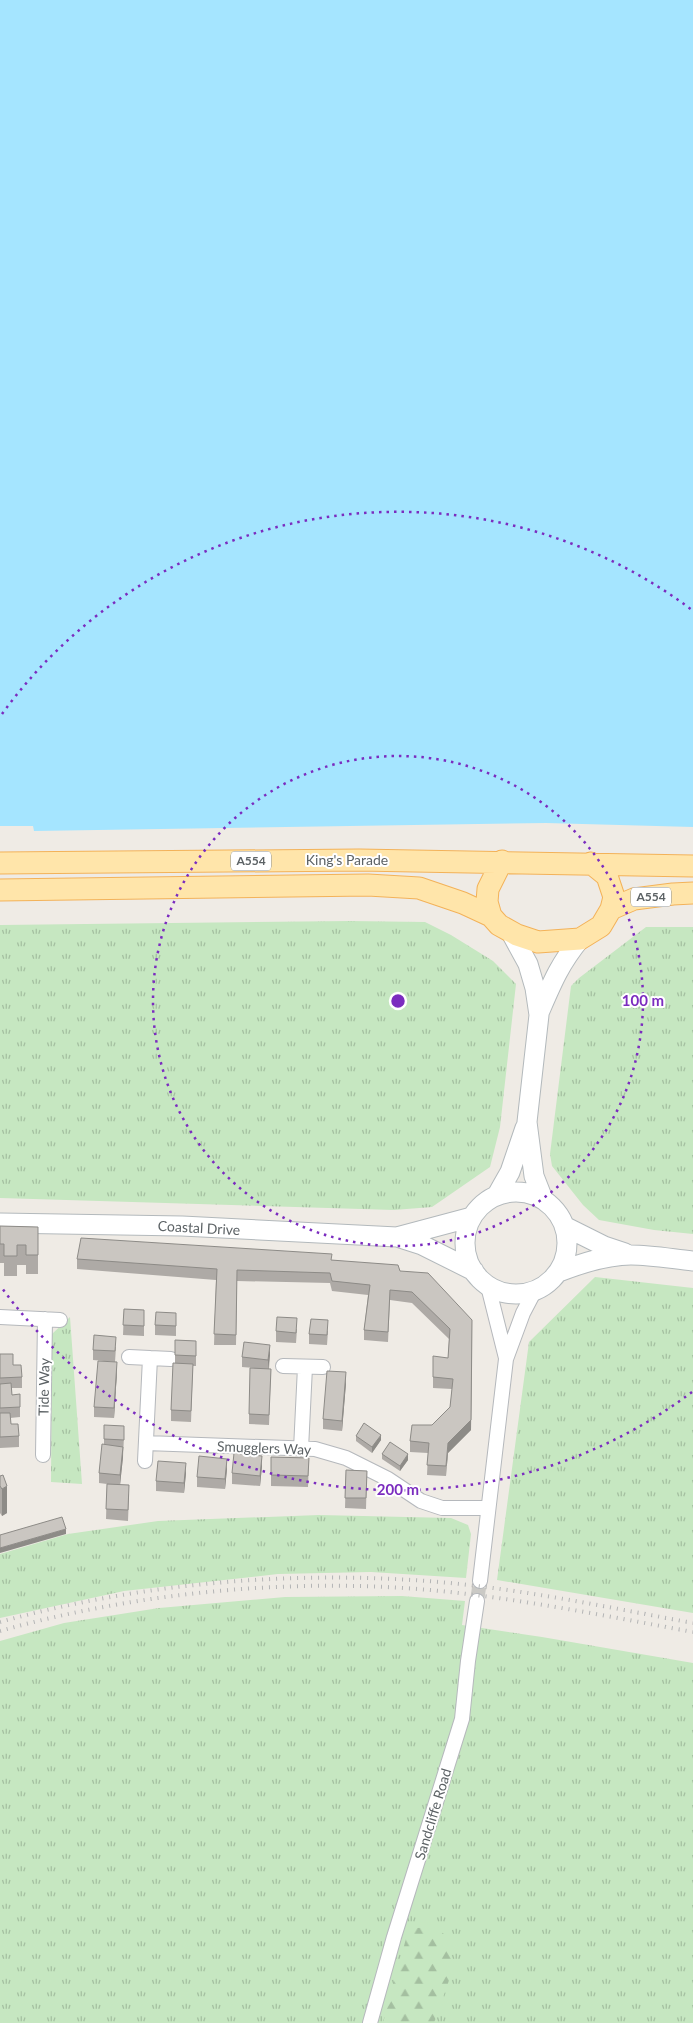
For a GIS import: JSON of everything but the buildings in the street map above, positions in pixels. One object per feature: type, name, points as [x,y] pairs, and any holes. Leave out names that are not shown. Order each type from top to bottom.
[{"type":"main road","name":"King's Parade","points":[[0,863],[359,860],[502,861],[693,866]]},
{"type":"main road","points":[[491,916],[487,902],[488,889],[502,861]]},
{"type":"main road","name":"A554","points":[[491,916],[510,931],[538,942],[580,939],[601,926],[611,909],[614,897],[607,876],[591,863]]},
{"type":"main road","name":"King's Parade","points":[[0,890],[368,885],[419,888],[463,903],[491,916]]},
{"type":"main road","name":"A554","points":[[611,909],[634,899],[693,893]]},
{"type":"street","points":[[497,1195],[510,1172],[527,1122],[539,1014],[535,988],[528,964],[510,931]]},
{"type":"street","points":[[539,1014],[554,976],[580,939]]},
{"type":"street","points":[[527,1122],[534,1176],[543,1199]]},
{"type":"street","points":[[523,1192],[543,1199],[555,1210],[564,1226],[568,1244],[559,1272],[551,1282],[534,1292],[512,1294],[498,1291],[488,1286],[474,1271],[467,1259],[465,1249],[466,1231],[472,1217],[480,1207],[497,1195],[523,1192]]},
{"type":"street","name":"Coastal Drive","points":[[397,1237],[472,1217]]},
{"type":"street","name":"Coastal Drive","points":[[0,1222],[182,1226],[397,1237],[422,1245],[474,1271]]},
{"type":"street","points":[[564,1226],[604,1246],[631,1255],[693,1261]]},
{"type":"street","points":[[559,1272],[590,1261],[631,1255]]},
{"type":"street","points":[[488,1286],[506,1359]]},
{"type":"street","points":[[480,1581],[506,1359],[523,1313],[534,1292]]},
{"type":"street","points":[[0,1317],[60,1320]]},
{"type":"street","name":"Tide Way","points":[[43,1455],[45,1319]]},
{"type":"street","points":[[129,1357],[171,1359]]},
{"type":"street","points":[[146,1461],[150,1358]]},
{"type":"street","points":[[282,1366],[323,1368]]},
{"type":"street","points":[[301,1449],[305,1367]]},
{"type":"street","name":"Smugglers Way","points":[[146,1443],[315,1449],[346,1458],[388,1479],[421,1501],[442,1508],[488,1508]]},
{"type":"street","name":"Sandcliffe Road","points":[[370,2023],[394,1937],[462,1719],[477,1601]]},
{"type":"green space","points":[[350,921],[425,922],[451,935],[493,961],[516,984],[500,1127],[490,1167],[432,1207],[394,1210],[0,1198],[0,925]]},
{"type":"green space","points":[[646,927],[693,927],[693,1234],[654,1230],[599,1220],[583,1205],[552,1166],[550,1154],[571,986]]},
{"type":"green space","points":[[595,1277],[693,1288],[693,1613],[497,1580],[529,1342]]},
{"type":"green space","points":[[70,1317],[82,1484],[51,1482],[52,1334]]},
{"type":"green space","points":[[319,1515],[451,1518],[468,1525],[471,1534],[466,1578],[371,1572],[278,1574],[124,1591],[0,1618],[0,1554],[68,1534],[158,1521]]},
{"type":"green space","points":[[402,1596],[465,1601],[462,1625],[693,1663],[693,2023],[0,2023],[0,1641],[64,1623],[159,1608],[285,1597]]},
{"type":"green space","points":[[435,1927],[449,1938],[453,1969],[434,2023],[383,2023],[407,1935],[417,1928]]},
{"type":"water","points":[[0,0],[693,0],[693,827],[546,823],[34,831],[33,826],[0,826]]},
{"type":"tunnel","points":[[477,1601],[480,1581]]},
{"type":"railway","points":[[0,1622],[55,1608],[166,1588],[223,1582],[337,1578],[394,1579],[481,1586],[572,1600],[693,1623]]},
{"type":"railway","points":[[0,1631],[54,1617],[166,1597],[223,1590],[338,1586],[395,1587],[481,1596],[693,1632]]}]
